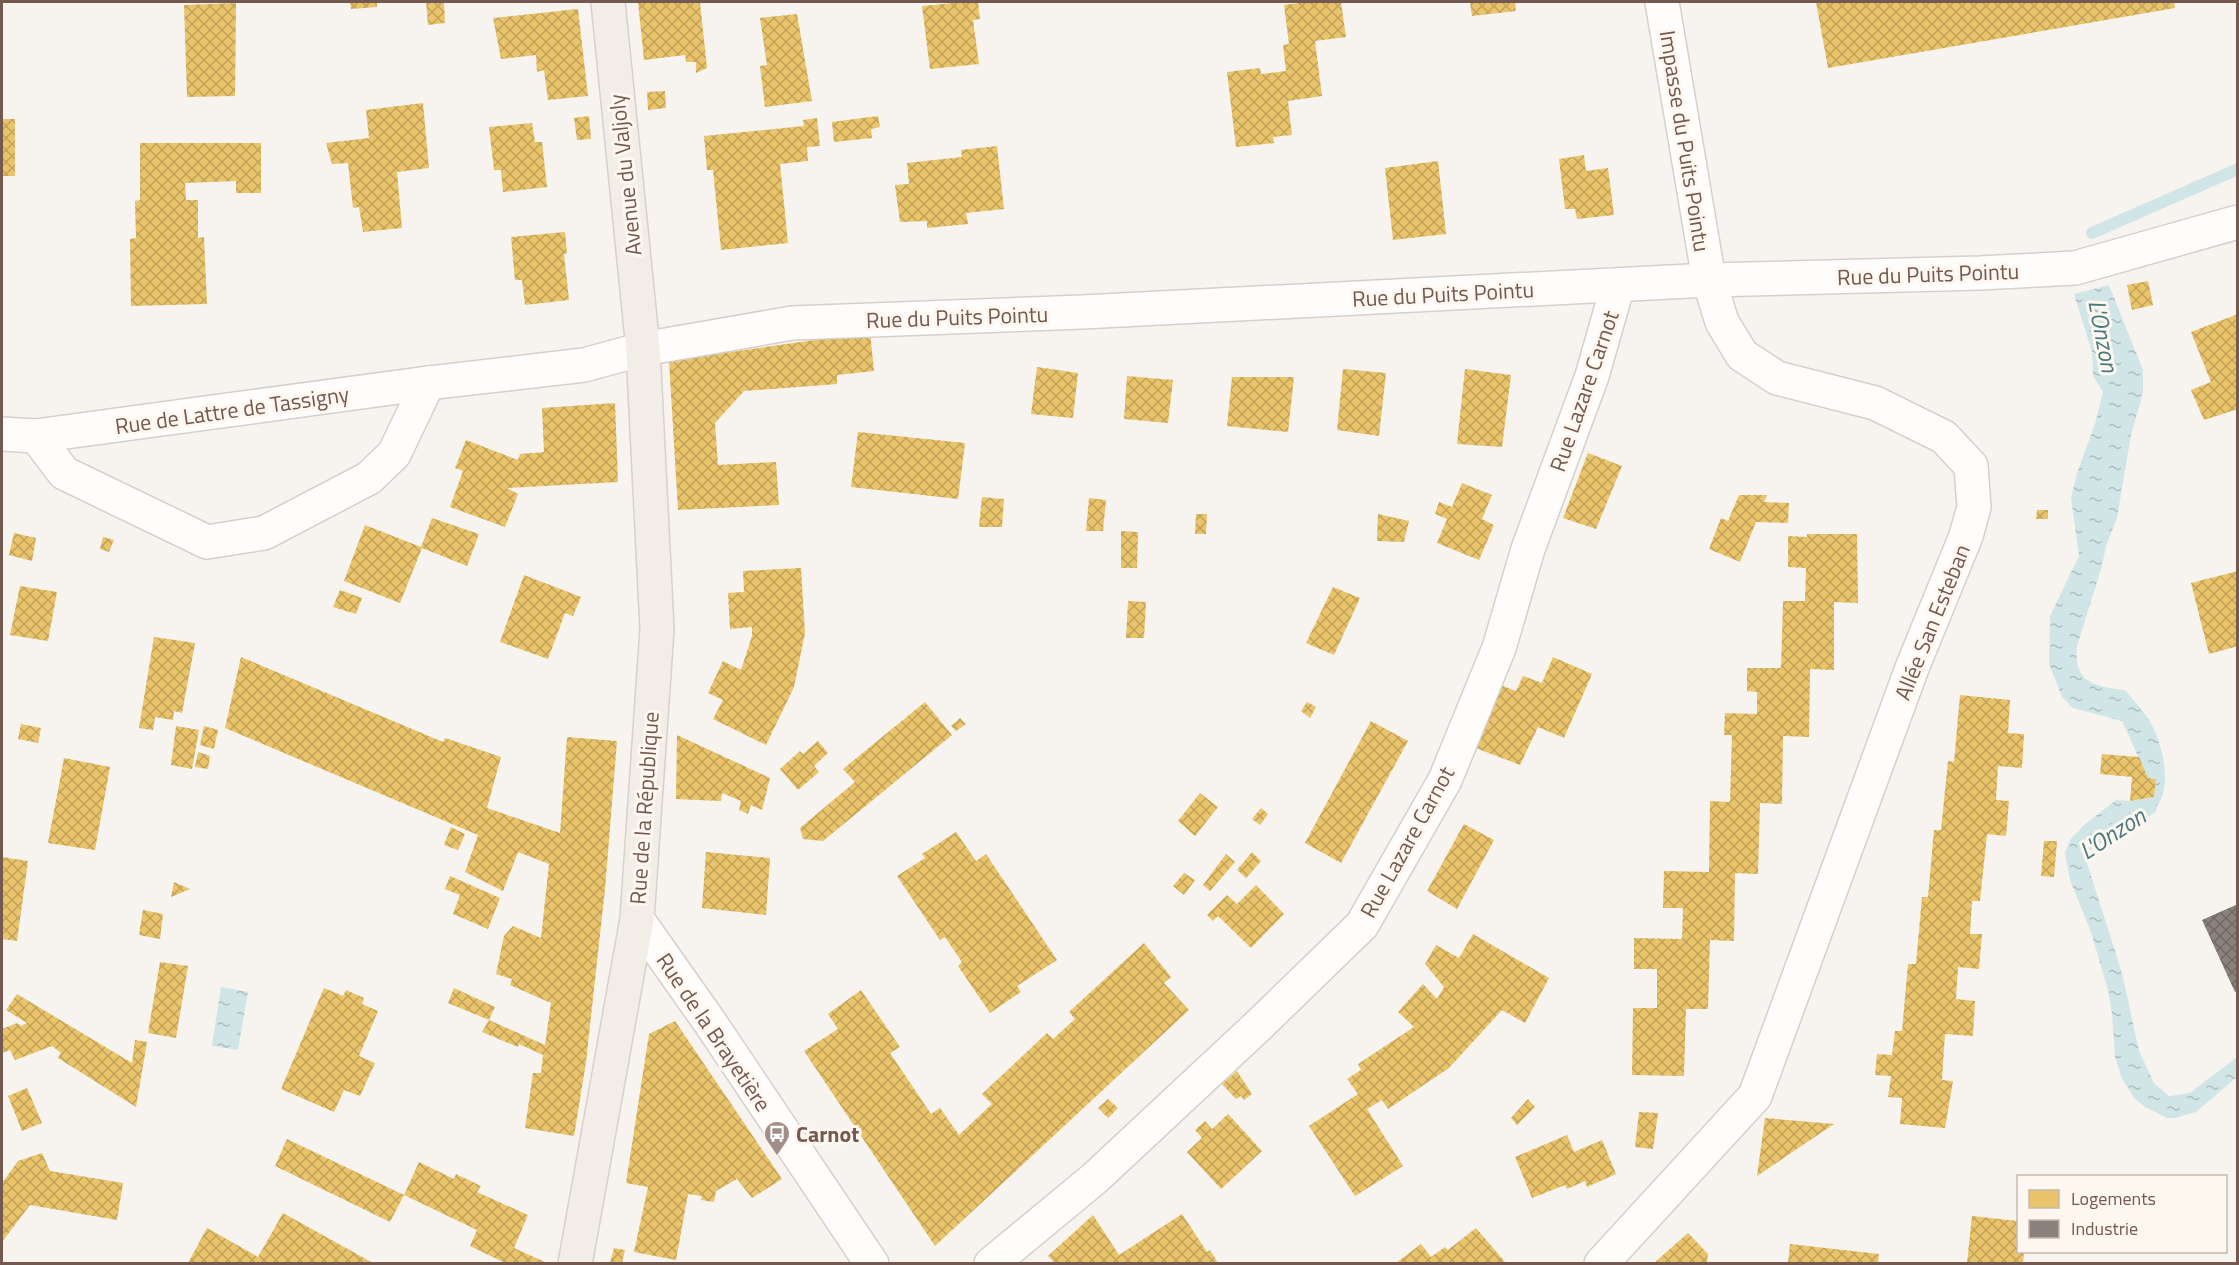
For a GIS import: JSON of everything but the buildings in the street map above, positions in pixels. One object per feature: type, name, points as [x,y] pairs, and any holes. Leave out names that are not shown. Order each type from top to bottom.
[{"type":"main road","name":"Avenue du Valjoly","points":[[608,2],[643,349]]},
{"type":"main road","name":"Rue de la République","points":[[575,1263],[637,919],[657,629],[643,349]]},
{"type":"street","name":"Impasse du Puits Pointu","points":[[1662,2],[1708,280]]},
{"type":"street","name":"Rue du Puits Pointu","points":[[643,349],[792,323],[1082,312],[1708,280],[1980,273],[2075,268],[2238,222]]},
{"type":"street","name":"Allée San Esteban","points":[[1601,1263],[1755,1096],[1912,668],[1966,536],[1974,507],[1971,466],[1944,437],[1875,402],[1777,378],[1742,355],[1722,322],[1708,280]]},
{"type":"street","name":"Rue Lazare Carnot","points":[[991,1263],[1095,1178],[1362,925],[1445,780],[1499,648],[1528,549],[1592,376],[1618,285]]},
{"type":"street","name":"Rue de Lattre de Tassigny","points":[[2,434],[36,436],[428,383],[584,365],[643,349]]},
{"type":"street","points":[[36,436],[64,473],[207,542],[264,533],[369,478],[394,454],[428,383]]},
{"type":"street","name":"Rue de la Brayetière","points":[[637,919],[872,1263]]},
{"type":"water","points":[[2109,285],[2143,370],[2143,393],[2131,435],[2117,518],[2106,546],[2077,646],[2078,668],[2082,675],[2095,684],[2125,690],[2143,712],[2158,739],[2165,775],[2162,797],[2157,806],[2113,826],[2097,837],[2088,848],[2087,863],[2122,973],[2139,1051],[2154,1083],[2169,1096],[2190,1093],[2237,1057],[2237,1077],[2196,1112],[2175,1118],[2167,1118],[2145,1107],[2135,1099],[2122,1079],[2115,1057],[2108,990],[2091,932],[2070,880],[2065,853],[2070,840],[2084,825],[2116,800],[2130,801],[2154,797],[2156,779],[2148,778],[2122,721],[2073,708],[2062,697],[2049,664],[2050,616],[2079,556],[2071,498],[2103,392],[2093,376],[2092,352],[2074,294]]},
{"type":"water","points":[[221,987],[248,992],[238,1050],[212,1046]]},
{"type":"waterway","name":"L'Onzon","points":[[2092,233],[2238,169]]},
{"type":"waterway","name":"L'Onzon","points":[[2083,847],[2151,808]]},
{"type":"place","name":"Carnot","points":[[777,1157]]}]
